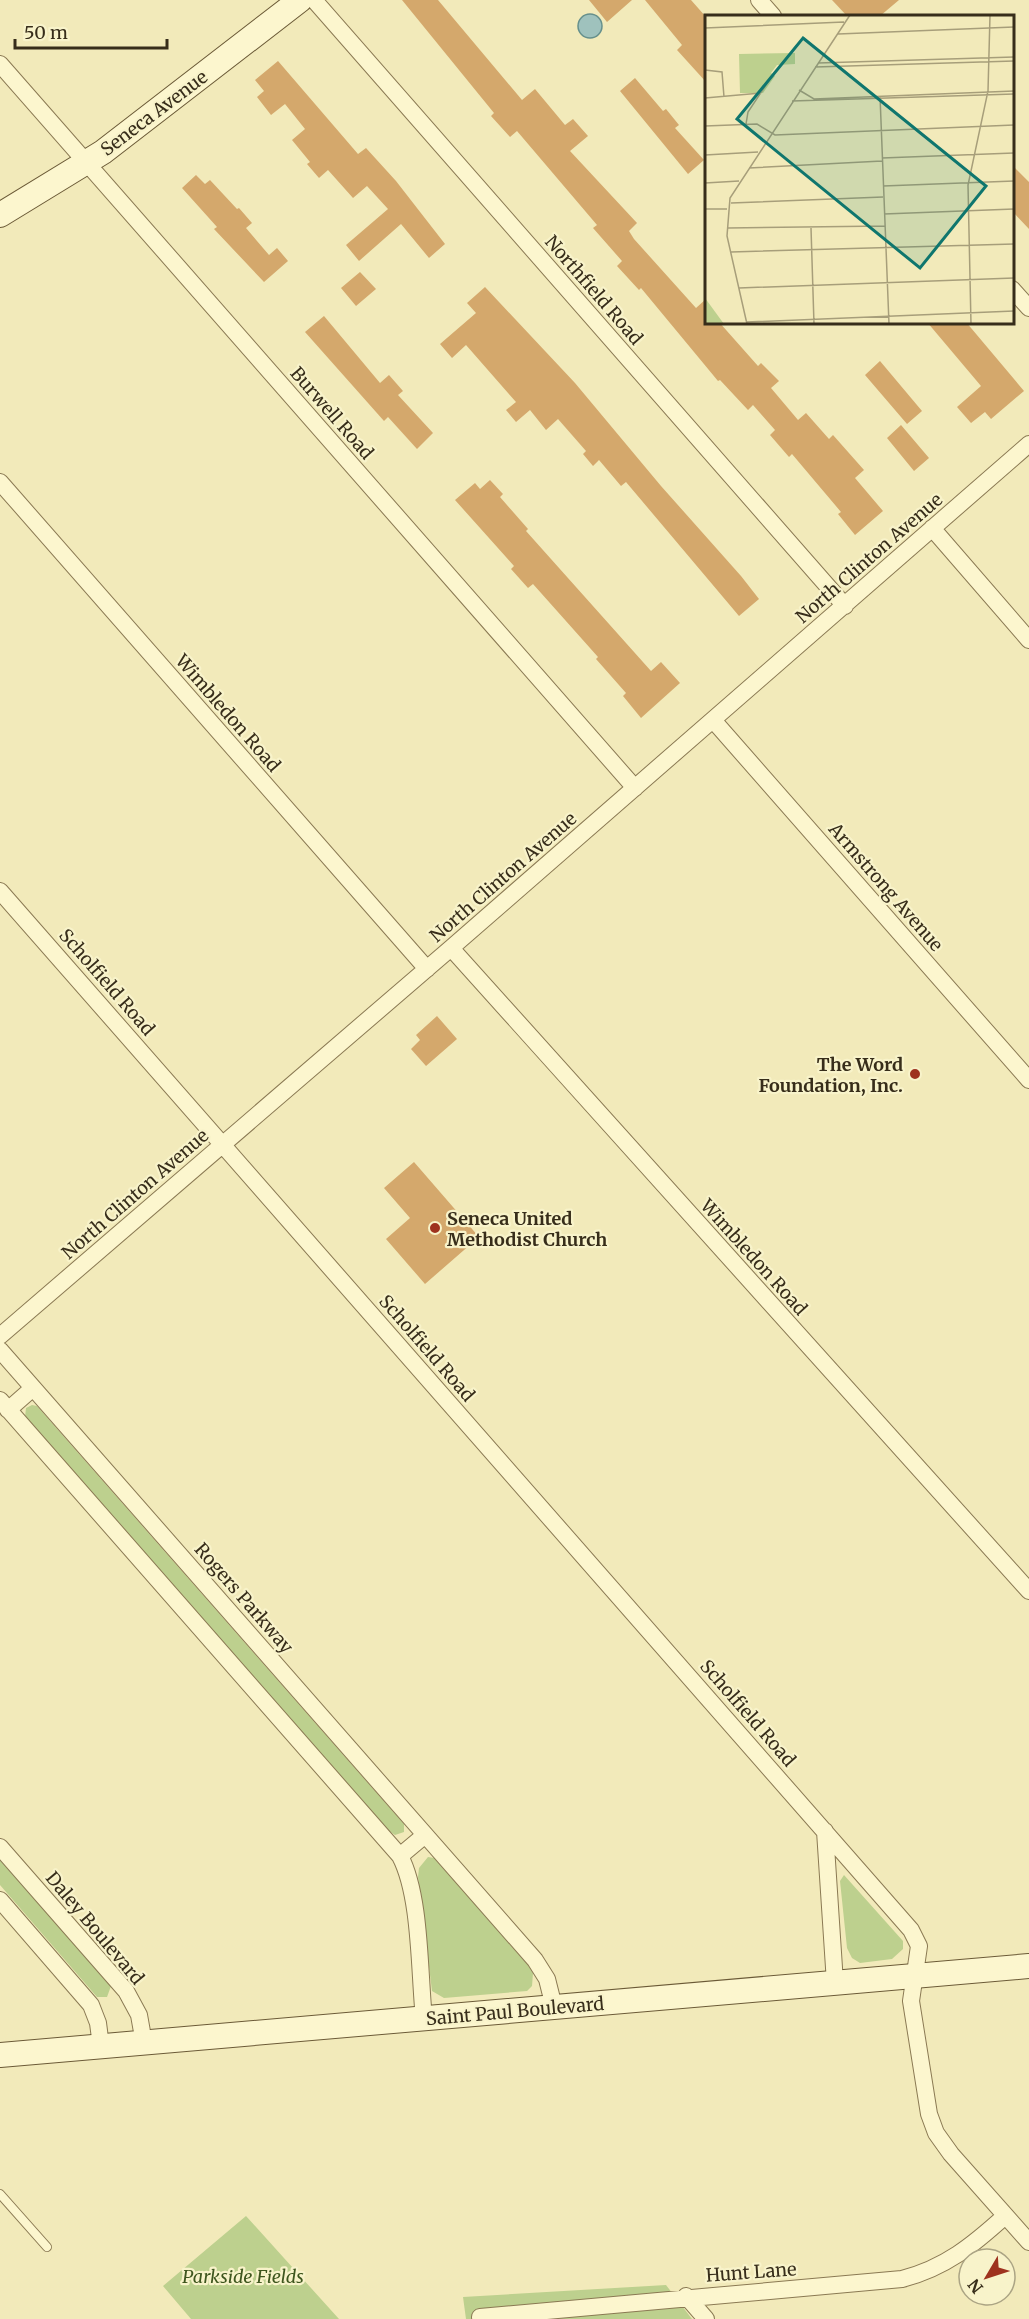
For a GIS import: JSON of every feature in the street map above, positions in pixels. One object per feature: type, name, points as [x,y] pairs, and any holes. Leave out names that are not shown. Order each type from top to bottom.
[{"type":"main road","name":"Seneca Avenue","points":[[0,215],[86,163],[300,0]]},
{"type":"main road","name":"Saint Paul Boulevard","points":[[0,2055],[1029,1966]]},
{"type":"street","name":"Northfield Road","points":[[314,0],[844,606]]},
{"type":"street","points":[[759,0],[772,15]]},
{"type":"street","name":"Burwell Road","points":[[0,64],[635,788]]},
{"type":"street","points":[[1014,291],[1029,308]]},
{"type":"street","name":"North Clinton Avenue","points":[[0,1336],[427,969],[1029,444]]},
{"type":"street","name":"Wimbledon Road","points":[[0,482],[427,969]]},
{"type":"street","points":[[932,528],[1029,640]]},
{"type":"street","name":"Armstrong Avenue","points":[[713,720],[1029,1080]]},
{"type":"street","name":"Scholfield Road","points":[[0,891],[911,1930],[919,1946],[911,2001],[929,2114],[936,2133],[951,2154],[1029,2242]]},
{"type":"street","name":"Wimbledon Road","points":[[451,948],[1029,1591]]},
{"type":"street","name":"Rogers Parkway","points":[[0,1350],[536,1960],[548,1979],[554,2007]]},
{"type":"street","points":[[33,1388],[4,1405],[400,1856],[409,1872],[413,1896],[423,2019]]},
{"type":"street","points":[[825,1831],[836,1983]]},
{"type":"street","points":[[400,1856],[425,1835]]},
{"type":"street","name":"Daley Boulevard","points":[[0,1847],[126,1991],[139,2015],[144,2043]]},
{"type":"street","points":[[0,1900],[91,2005],[98,2023],[101,2046]]},
{"type":"street","name":"Hunt Lane","points":[[480,2317],[686,2296],[881,2282],[922,2274],[966,2251],[1005,2216]]},
{"type":"street","points":[[686,2296],[706,2319]]},
{"type":"lane","points":[[0,2193],[47,2247]]},
{"type":"green space","points":[[32,1405],[37,1406],[404,1824],[404,1832],[395,1835],[389,1831],[25,1417],[26,1408]]},
{"type":"green space","points":[[428,1857],[434,1858],[528,1965],[533,1973],[532,1986],[527,1991],[444,1998],[432,1991],[418,1877],[419,1868]]},
{"type":"green space","points":[[0,1860],[111,1986],[107,1997],[97,1997],[0,1885]]},
{"type":"green space","points":[[844,1875],[903,1941],[903,1949],[892,1959],[860,1963],[852,1958],[847,1948],[840,1881]]},
{"type":"green space","name":"Parkside Fields","points":[[246,2216],[339,2319],[191,2319],[163,2286]]},
{"type":"green space","points":[[666,2285],[692,2319],[466,2319],[463,2297]]},
{"type":"water","points":[[590,14],[595,15],[601,21],[601,31],[595,37],[590,38],[585,37],[579,31],[578,26],[579,21],[585,15]]},
{"type":"building","points":[[402,0],[438,0],[522,100],[535,89],[565,125],[573,119],[588,136],[570,151],[637,223],[629,231],[634,239],[696,308],[705,300],[705,324],[721,324],[758,366],[761,363],[779,381],[771,388],[798,420],[806,413],[829,439],[833,435],[864,470],[855,478],[883,511],[855,535],[838,514],[841,512],[792,454],[789,457],[770,435],[775,430],[753,405],[748,410],[720,380],[718,381],[641,288],[639,290],[617,266],[622,261],[593,228],[597,225],[517,131],[510,137],[491,116],[494,113]]},
{"type":"building","points":[[589,0],[632,0],[607,22]]},
{"type":"building","points":[[645,0],[691,0],[705,16],[705,81],[677,50],[682,45]]},
{"type":"building","points":[[832,0],[899,0],[881,15],[846,15]]},
{"type":"building","points":[[278,61],[358,154],[366,148],[396,181],[445,244],[429,258],[401,224],[359,261],[346,245],[388,209],[367,186],[353,198],[328,170],[319,178],[307,164],[310,162],[292,140],[305,129],[285,104],[271,115],[257,97],[264,91],[255,80]]},
{"type":"building","points":[[635,78],[663,111],[666,109],[679,125],[675,128],[704,160],[688,174],[620,91]]},
{"type":"building","points":[[1014,167],[1029,182],[1029,229],[1014,213]]},
{"type":"building","points":[[196,175],[205,184],[210,180],[237,209],[239,208],[252,223],[246,228],[269,255],[277,248],[288,261],[264,282],[214,229],[217,227],[182,188]]},
{"type":"building","points":[[360,272],[376,289],[356,306],[341,288]]},
{"type":"building","points":[[485,287],[575,383],[759,599],[739,616],[626,482],[621,486],[599,460],[593,466],[583,454],[586,451],[558,419],[546,430],[530,410],[516,422],[506,410],[516,402],[466,345],[452,358],[440,344],[476,313],[467,303]]},
{"type":"building","points":[[324,316],[380,383],[389,375],[403,391],[398,395],[433,433],[417,449],[388,417],[384,421],[305,332]]},
{"type":"building","points":[[929,324],[968,324],[1024,391],[991,419],[985,412],[971,423],[957,407],[981,386]]},
{"type":"building","points":[[880,361],[922,411],[907,424],[865,375]]},
{"type":"building","points":[[901,425],[929,458],[914,471],[887,438]]},
{"type":"building","points":[[490,480],[503,494],[500,497],[528,529],[526,531],[651,671],[661,662],[680,683],[641,718],[623,696],[626,693],[596,659],[598,657],[533,584],[528,588],[511,569],[514,566],[455,500],[475,483],[480,489]]},
{"type":"building","points":[[437,1016],[457,1039],[426,1066],[411,1049],[420,1040],[416,1035]]},
{"type":"building","name":"Seneca United Methodist Church","points":[[414,1162],[479,1237],[425,1284],[386,1239],[410,1218],[384,1188]]},
{"type":"place","name":"The Word Foundation, Inc.","points":[[915,1074]]},
{"type":"place","name":"Seneca United Methodist Church","points":[[435,1228]]}]
